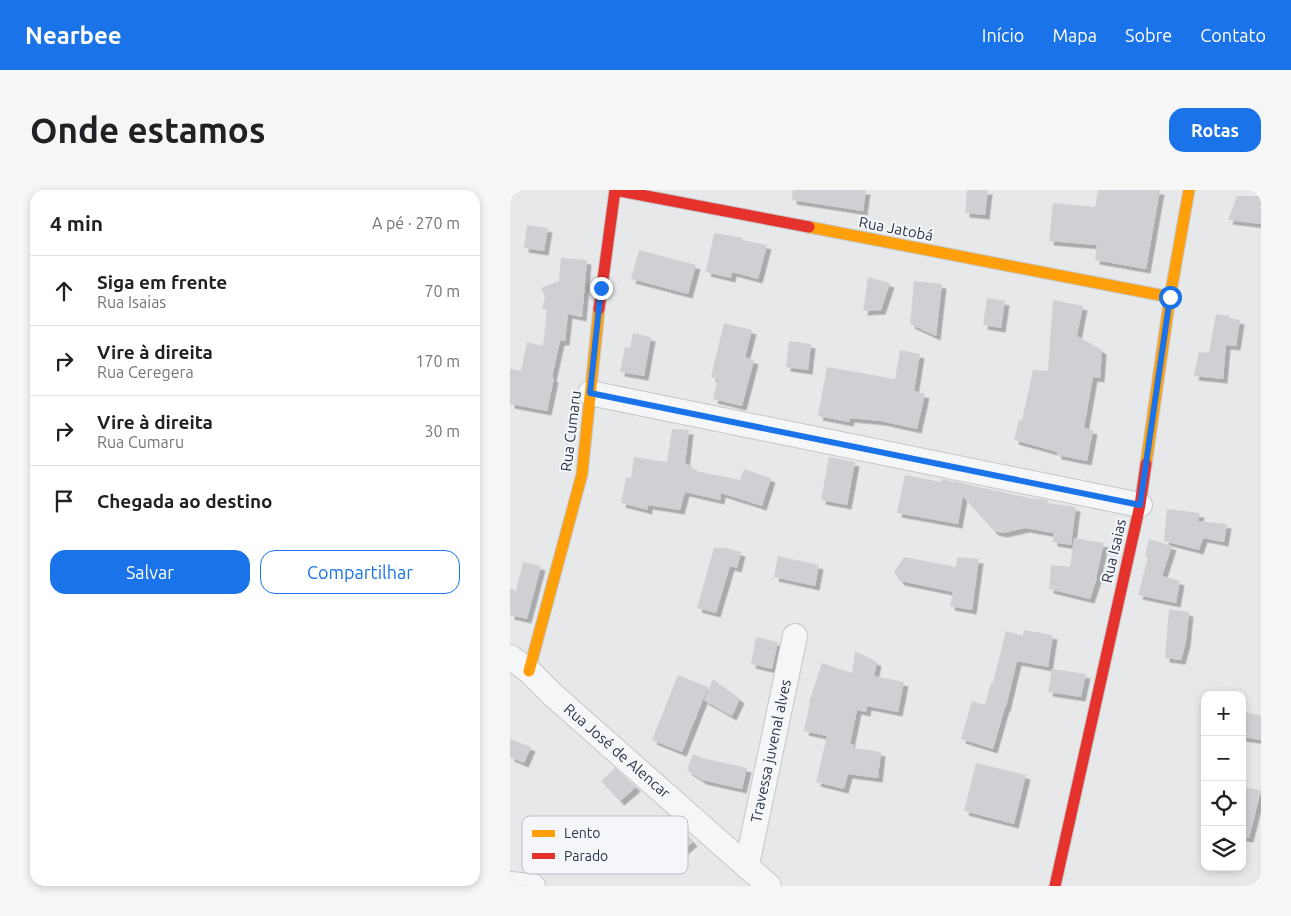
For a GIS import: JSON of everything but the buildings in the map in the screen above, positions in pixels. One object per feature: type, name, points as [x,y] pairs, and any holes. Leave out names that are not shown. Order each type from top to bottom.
[{"type":"street","name":"Rua Jatobá","points":[[615,190],[1170,297]]},
{"type":"street","name":"Rua Cumaru","points":[[529,671],[582,474],[601,288],[615,190]]},
{"type":"street","name":"Rua Isaias","points":[[1055,886],[1140,505],[1170,297],[1189,190]]},
{"type":"street","points":[[590,393],[1140,505]]},
{"type":"street","name":"Travessa juvenal alves","points":[[747,866],[795,636]]},
{"type":"street","name":"Rua José de Alencar","points":[[510,657],[529,671],[553,695],[769,886]]},
{"type":"street","points":[[510,884],[533,886]]},
{"type":"traffic: slow","points":[[1146,464],[1170,297],[1189,190]]},
{"type":"traffic: slow","points":[[809,227],[1170,297]]},
{"type":"traffic: slow","points":[[529,671],[582,474],[599,309]]},
{"type":"traffic: jam","points":[[599,309],[615,190],[809,227]]},
{"type":"traffic: jam","points":[[1055,886],[1140,505],[1146,464]]},
{"type":"route","points":[[601,288],[590,393],[1140,505],[1170,297]]}]
